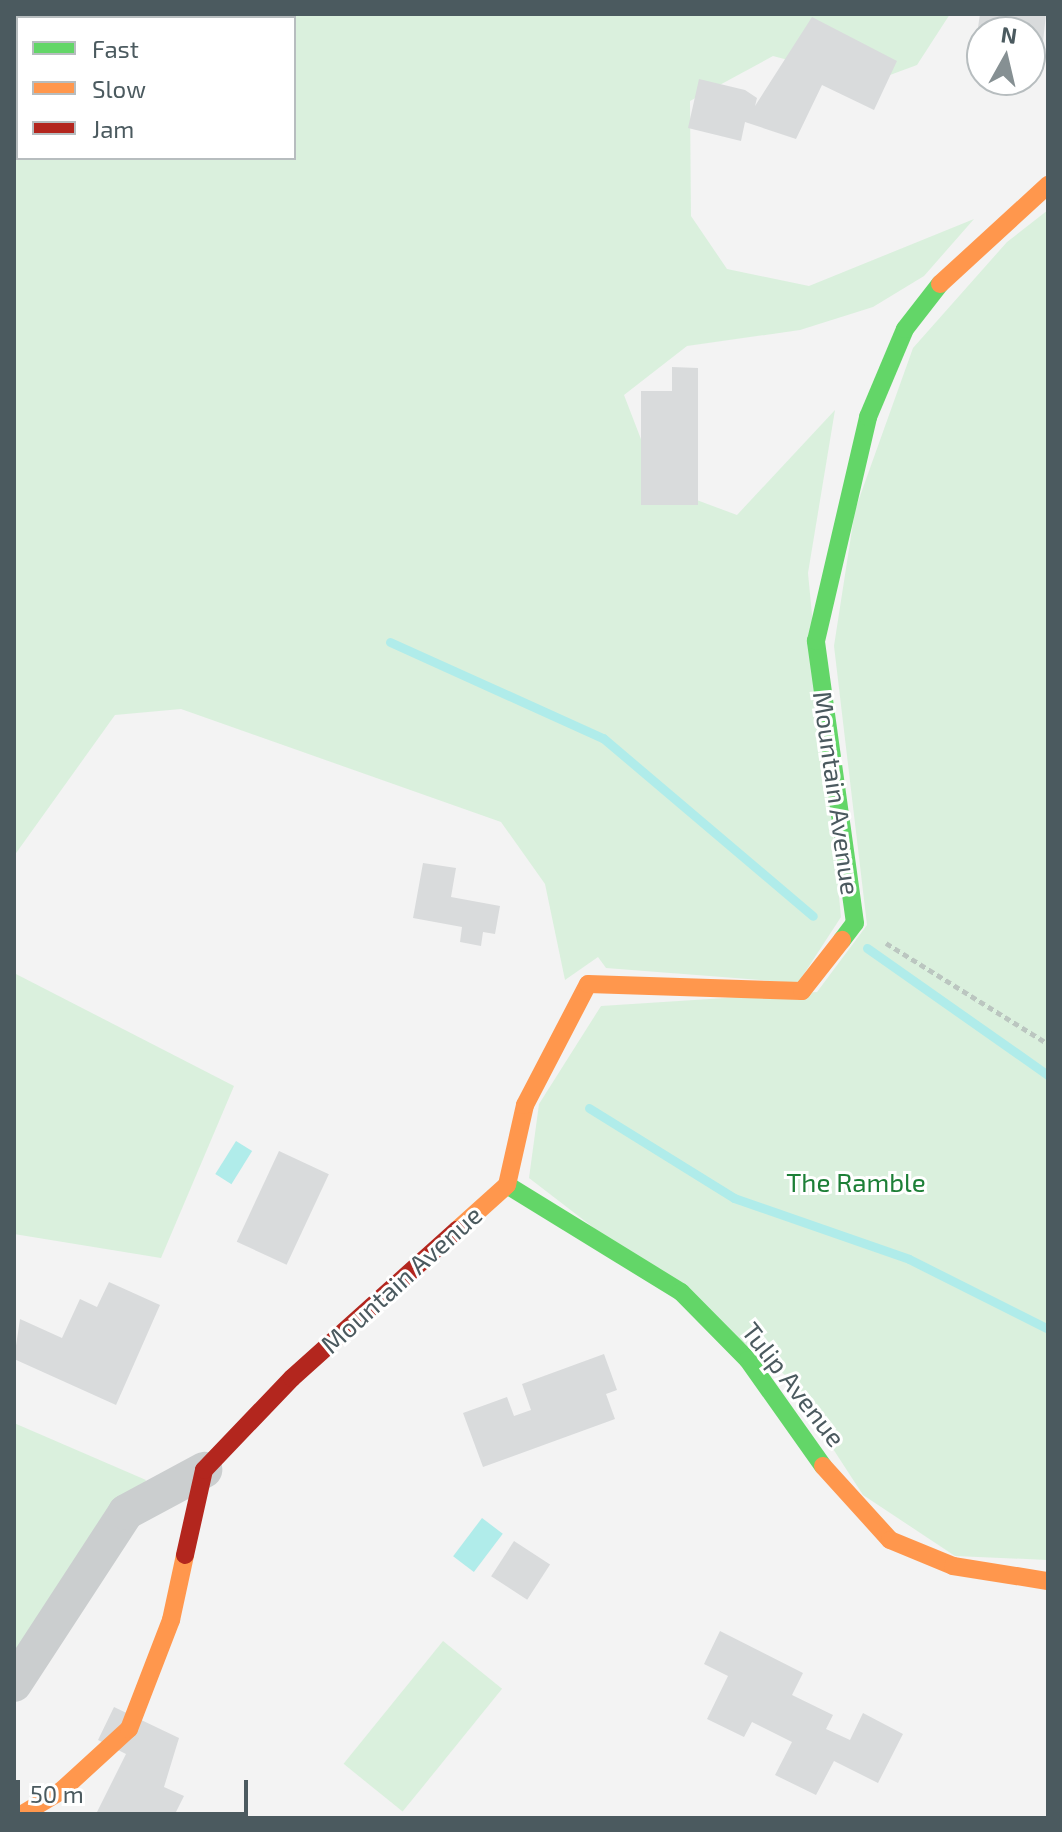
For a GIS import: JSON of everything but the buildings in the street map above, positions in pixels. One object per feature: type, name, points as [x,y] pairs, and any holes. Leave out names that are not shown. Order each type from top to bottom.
[{"type":"street","name":"Mountain Avenue","points":[[14,1684],[126,1512],[204,1470],[292,1378],[507,1185],[525,1105],[588,984],[802,991],[855,923],[816,641],[838,524],[868,417],[905,329],[959,259],[1048,185]]},
{"type":"street","name":"Tulip Avenue","points":[[507,1185],[681,1292],[748,1360],[818,1460],[890,1540],[953,1566],[1048,1581]]},
{"type":"street","points":[[16,1818],[61,1791],[129,1729],[171,1620],[204,1470]]},
{"type":"path","points":[[855,923],[1048,1044]]},
{"type":"green space","points":[[14,14],[950,14],[917,65],[871,82],[773,56],[690,101],[691,216],[727,269],[809,286],[974,219],[924,276],[873,307],[800,330],[687,346],[624,395],[659,486],[737,515],[835,410],[808,573],[841,917],[798,983],[606,968],[598,957],[565,980],[545,884],[501,822],[181,709],[115,715],[14,856]]},
{"type":"green space","name":"The Ramble","points":[[1048,210],[1048,1560],[955,1556],[863,1495],[785,1375],[529,1178],[539,1104],[601,1006],[817,992],[867,925],[834,646],[855,510],[913,348],[1007,242]]},
{"type":"green space","points":[[14,973],[234,1086],[161,1258],[14,1234]]},
{"type":"green space","points":[[14,1423],[146,1480],[14,1691]]},
{"type":"green space","points":[[443,1641],[502,1689],[403,1812],[344,1764]]},
{"type":"water","points":[[236,1141],[252,1151],[231,1184],[215,1174]]},
{"type":"water","points":[[482,1518],[503,1534],[474,1572],[453,1556]]},
{"type":"waterway","points":[[390,642],[603,738],[813,916]]},
{"type":"waterway","points":[[867,948],[1048,1075]]},
{"type":"waterway","points":[[589,1108],[734,1198],[909,1259],[1048,1329]]},
{"type":"traffic: fast","points":[[842,940],[855,923],[816,641],[868,417],[905,329],[940,284]]},
{"type":"traffic: fast","points":[[507,1185],[681,1292],[748,1360],[823,1466]]},
{"type":"traffic: slow","points":[[940,284],[1048,185]]},
{"type":"traffic: slow","points":[[457,1230],[507,1185],[525,1105],[588,984],[802,991],[842,940]]},
{"type":"traffic: slow","points":[[823,1466],[890,1540],[953,1566],[1048,1581]]},
{"type":"traffic: slow","points":[[16,1818],[61,1791],[129,1729],[171,1620],[185,1555]]},
{"type":"traffic: jam","points":[[185,1555],[204,1470],[292,1378],[457,1230]]}]
